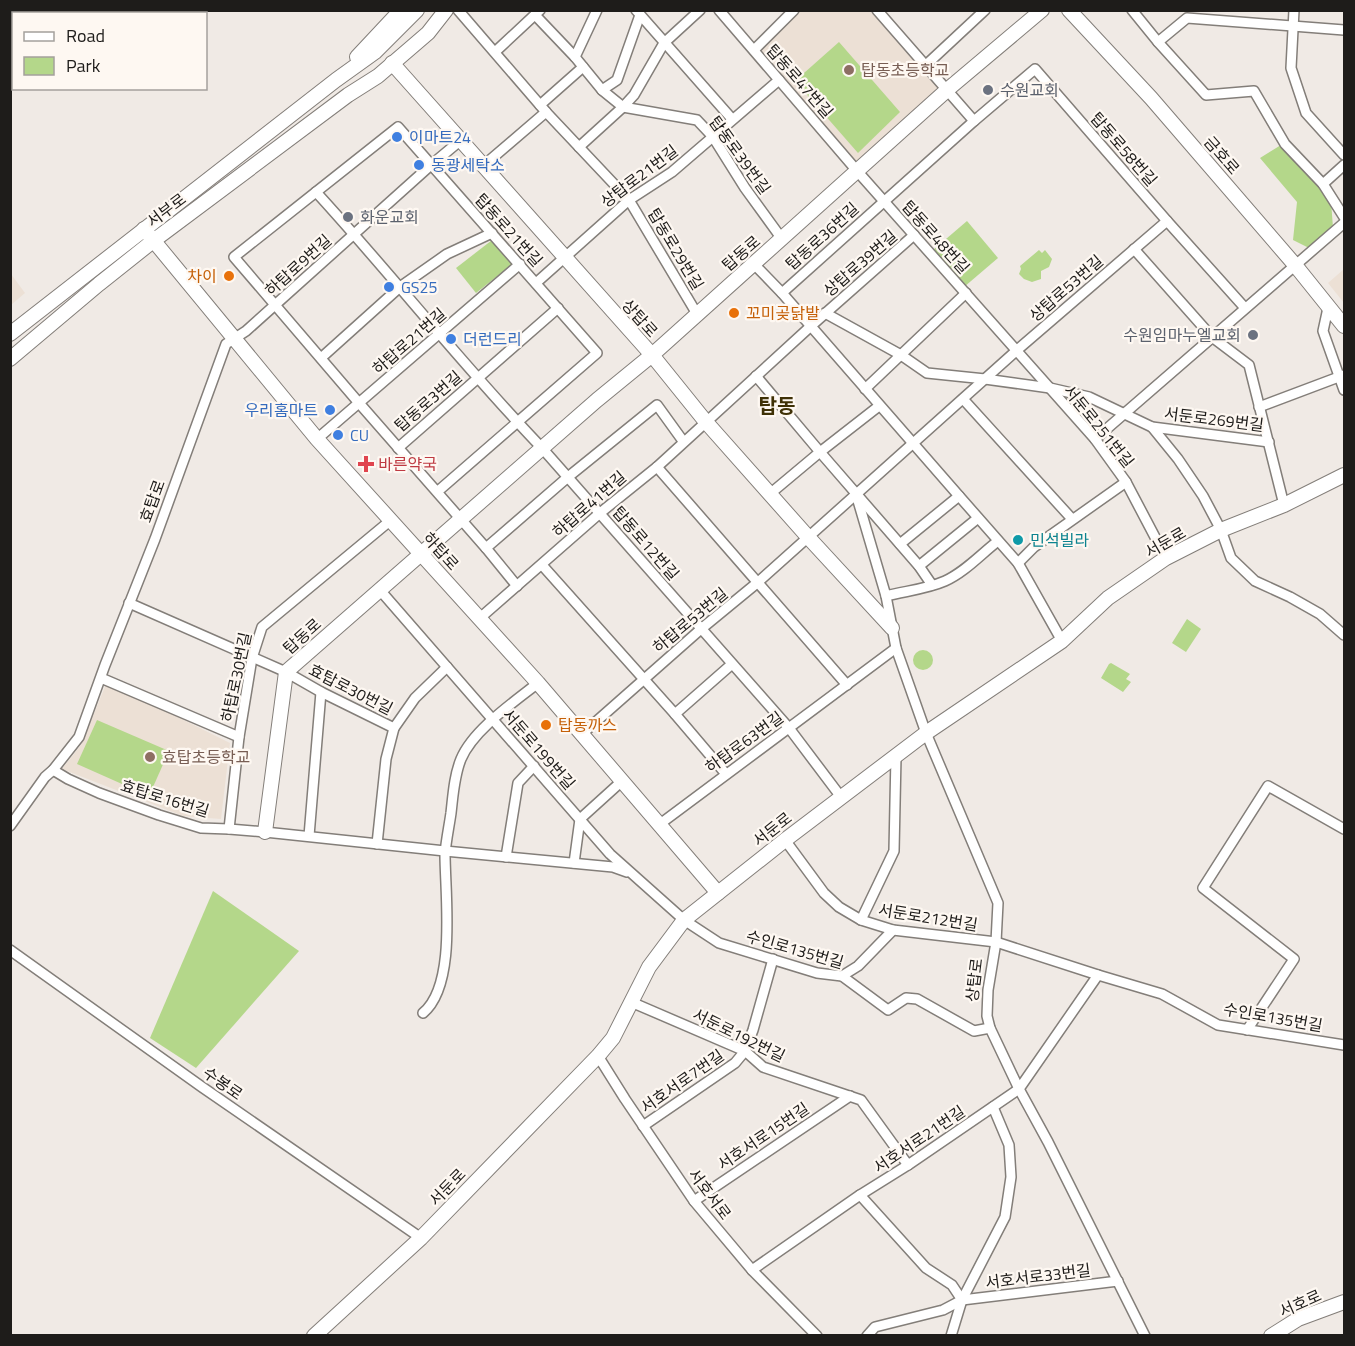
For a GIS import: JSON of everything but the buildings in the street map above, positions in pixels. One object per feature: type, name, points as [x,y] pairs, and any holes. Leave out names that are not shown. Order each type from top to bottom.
[{"type":"street","name":"서부로","points":[[336,80],[401,10]]},
{"type":"street","name":"서부로","points":[[10,334],[375,52],[417,10]]},
{"type":"street","name":"서부로","points":[[348,95],[418,31],[448,10]]},
{"type":"street","points":[[458,10],[495,52],[538,13]]},
{"type":"street","points":[[575,57],[597,10]]},
{"type":"street","points":[[579,147],[623,107],[634,94],[664,43],[700,10]]},
{"type":"street","name":"탑동로47번길","points":[[719,10],[858,172]]},
{"type":"street","points":[[754,50],[794,10]]},
{"type":"street","points":[[877,10],[974,121]]},
{"type":"street","points":[[926,65],[985,10]]},
{"type":"street","name":"탑동로","points":[[265,832],[286,672],[460,518],[652,355],[947,90],[1042,10]]},
{"type":"street","name":"금호로","points":[[1069,10],[1151,98],[1295,265],[1344,326]]},
{"type":"street","points":[[1294,10],[1291,68],[1306,113],[1344,155]]},
{"type":"street","points":[[1134,11],[1158,42],[1206,95],[1254,91],[1285,144],[1323,184],[1344,217]]},
{"type":"street","name":"탑동로39번길","points":[[538,13],[602,90],[623,107],[697,120],[713,137],[745,188],[782,239]]},
{"type":"street","points":[[638,13],[732,119]]},
{"type":"street","points":[[602,90],[617,80],[638,13]]},
{"type":"street","name":"서부로","points":[[10,358],[153,241],[348,95],[378,76],[428,33],[435,17]]},
{"type":"street","points":[[1158,42],[1186,18],[1344,29],[1344,35]]},
{"type":"street","name":"탑동로29번길","points":[[495,52],[543,108],[629,200],[697,314]]},
{"type":"street","name":"상탑로","points":[[392,63],[652,355],[706,422],[892,627],[896,648],[926,733],[998,903],[996,942],[988,990],[987,1016],[990,1028],[1145,1335]]},
{"type":"street","points":[[483,166],[521,134],[583,67]]},
{"type":"street","name":"탑동로58번길","points":[[921,168],[1035,69],[1245,308]]},
{"type":"street","name":"상탑로21번길","points":[[536,283],[629,200],[672,172],[779,80]]},
{"type":"street","name":"탑동로21번길","points":[[316,192],[398,127],[520,264],[597,353],[518,423]]},
{"type":"street","name":"하탑로9번길","points":[[235,339],[246,332],[461,140]]},
{"type":"street","points":[[1323,184],[1344,165]]},
{"type":"street","name":"탑동로48번길","points":[[883,201],[921,168]]},
{"type":"street","name":"탑동로48번길","points":[[858,172],[1017,351]]},
{"type":"street","name":"탑동로12번길","points":[[316,192],[356,234],[518,423],[789,728],[841,797]]},
{"type":"street","name":"탑동로3번길","points":[[316,192],[234,257],[460,518]]},
{"type":"street","name":"탑동로36번길","points":[[782,293],[883,201]]},
{"type":"street","name":"상탑로53번길","points":[[808,537],[1167,221]]},
{"type":"street","points":[[1095,439],[1344,223]]},
{"type":"street","name":"하탑로","points":[[144,229],[317,439],[538,683],[718,893]]},
{"type":"street","points":[[321,358],[400,287],[447,254],[492,233]]},
{"type":"street","name":"상탑로39번길","points":[[706,422],[914,235]]},
{"type":"street","name":"서둔로269번길","points":[[1124,414],[1152,427],[1269,442],[1249,365],[1212,337],[1134,249]]},
{"type":"street","name":"탑동로36번길","points":[[753,263],[782,293],[1018,563],[1062,641]]},
{"type":"street","name":"하탑로21번길","points":[[317,439],[520,264]]},
{"type":"street","name":"탑동로48번길","points":[[901,355],[966,293]]},
{"type":"street","name":"탑동로3번길","points":[[398,448],[558,308]]},
{"type":"street","points":[[1328,308],[1323,331],[1342,376],[1344,390]]},
{"type":"street","name":"상탑로39번길","points":[[825,313],[901,355]]},
{"type":"street","name":"효탑로","points":[[10,826],[45,777],[79,737],[226,344],[235,339]]},
{"type":"street","name":"서둔로251번길","points":[[1017,351],[1095,439],[1126,482],[1166,558]]},
{"type":"street","points":[[865,389],[901,355],[927,373],[1050,388]]},
{"type":"street","points":[[756,376],[919,566],[932,585]]},
{"type":"street","points":[[1259,407],[1342,376]]},
{"type":"street","name":"서둔로251번길","points":[[1050,388],[1089,398],[1124,414]]},
{"type":"street","points":[[963,399],[1072,519]]},
{"type":"street","points":[[486,548],[568,477],[657,405],[683,441]]},
{"type":"street","points":[[771,493],[879,406]]},
{"type":"street","name":"하탑로41번길","points":[[480,618],[600,513],[657,467],[706,422]]},
{"type":"street","points":[[437,492],[518,423]]},
{"type":"street","points":[[1152,427],[1179,459],[1203,496],[1221,530],[1231,558],[1255,580],[1310,609],[1329,621],[1344,635]]},
{"type":"street","points":[[1269,442],[1284,505]]},
{"type":"street","points":[[657,467],[847,685],[896,648]]},
{"type":"street","name":"서둔로","points":[[314,1335],[422,1238],[598,1056],[613,1038],[649,967],[684,920],[926,733],[1062,641],[1108,598],[1166,558],[1221,530],[1284,505],[1344,475]]},
{"type":"street","name":"서둔로251번길","points":[[1018,563],[1034,547],[1126,482]]},
{"type":"street","points":[[856,494],[886,596],[892,627]]},
{"type":"street","points":[[900,544],[958,496]]},
{"type":"street","points":[[460,518],[517,586]]},
{"type":"street","points":[[919,566],[978,518]]},
{"type":"street","name":"하탑로30번길","points":[[230,829],[239,737],[252,658],[262,627],[391,520]]},
{"type":"street","name":"하탑로53번길","points":[[582,734],[701,629],[757,584],[808,537]]},
{"type":"street","points":[[886,596],[932,585],[952,577],[998,541]]},
{"type":"street","points":[[542,565],[726,774]]},
{"type":"street","name":"서둔로199번길","points":[[380,589],[610,854],[684,920]]},
{"type":"street","name":"효탑로30번길","points":[[129,603],[286,672],[394,728]]},
{"type":"street","points":[[675,714],[732,664]]},
{"type":"street","points":[[377,844],[386,759],[394,728],[415,698],[447,666]]},
{"type":"street","points":[[101,678],[239,737]]},
{"type":"street","points":[[423,1013],[430,1007],[440,985],[447,953],[446,851],[461,759],[471,743],[493,719],[538,683]]},
{"type":"street","name":"하탑로63번길","points":[[660,824],[847,685]]},
{"type":"street","points":[[309,836],[321,692]]},
{"type":"street","points":[[861,921],[894,851],[896,756]]},
{"type":"street","points":[[506,857],[518,783],[534,766]]},
{"type":"street","name":"효탑로16번길","points":[[53,770],[99,793],[201,828],[309,836],[613,867],[632,874]]},
{"type":"street","points":[[574,863],[580,819],[622,781]]},
{"type":"street","points":[[1247,1030],[1294,959],[1203,888],[1268,786],[1344,829]]},
{"type":"street","name":"서둔로212번길","points":[[785,840],[824,893],[838,907],[861,921],[893,930],[996,942]]},
{"type":"street","name":"수인로135번길","points":[[684,920],[719,942],[817,973],[842,976],[888,1010],[906,998],[917,999],[974,1031],[990,1028]]},
{"type":"street","points":[[842,976],[858,966],[893,930]]},
{"type":"street","name":"수인로135번길","points":[[996,942],[1162,994],[1218,1025],[1344,1045]]},
{"type":"street","name":"수봉로","points":[[10,950],[202,1087],[422,1238]]},
{"type":"street","name":"서호서로7번길","points":[[643,1126],[735,1063],[745,1051],[773,959]]},
{"type":"street","points":[[1019,1089],[1098,975]]},
{"type":"street","name":"서둔로192번길","points":[[631,1002],[745,1051],[763,1067],[861,1100],[908,1165]]},
{"type":"street","name":"서호서로","points":[[598,1056],[694,1201],[752,1270],[818,1335]]},
{"type":"street","name":"서호서로21번길","points":[[752,1270],[1019,1089]]},
{"type":"street","name":"서호서로15번길","points":[[694,1201],[850,1096]]},
{"type":"street","name":"서호서로33번길","points":[[951,1335],[962,1300],[1005,1217],[1011,1177],[1009,1145],[993,1107]]},
{"type":"street","points":[[860,1195],[926,1268],[952,1285],[962,1300]]},
{"type":"street","name":"서호서로33번길","points":[[867,1335],[875,1327],[943,1310],[962,1300],[1118,1281]]},
{"type":"street","name":"서호로","points":[[1271,1335],[1298,1319],[1344,1302]]},
{"type":"shaded area","name":"탑동초등학교","points":[[800,11],[870,11],[940,90],[859,165],[758,50]]},
{"type":"shaded area","points":[[1344,269],[1344,303],[1328,283]]},
{"type":"shaded area","points":[[11,274],[25,293],[10,305]]},
{"type":"shaded area","name":"효탑초등학교","points":[[107,682],[230,743],[221,819],[183,816],[62,769],[81,745]]},
{"type":"green space","points":[[839,42],[900,112],[858,153],[795,81]]},
{"type":"green space","points":[[1281,145],[1331,201],[1333,228],[1311,249],[1293,240],[1297,202],[1260,158]]},
{"type":"green space","points":[[967,221],[998,258],[964,287],[932,251]]},
{"type":"green space","points":[[496,237],[515,262],[476,293],[456,268]]},
{"type":"green space","points":[[1039,250],[1042,253],[1045,250],[1052,259],[1049,267],[1041,271],[1041,279],[1032,282],[1019,274],[1020,266]]},
{"type":"green space","points":[[1187,619],[1201,629],[1186,652],[1172,643]]},
{"type":"green space","points":[[923,650],[930,653],[933,660],[930,667],[923,670],[916,667],[913,660],[916,653]]},
{"type":"green space","points":[[1111,663],[1130,674],[1126,679],[1131,682],[1123,692],[1101,678]]},
{"type":"green space","points":[[97,720],[169,751],[149,796],[77,764]]},
{"type":"green space","points":[[213,891],[299,951],[196,1068],[150,1038]]},
{"type":"place","name":"탑동초등학교","points":[[849,70]]},
{"type":"place","name":"수원교회","points":[[988,90]]},
{"type":"place","name":"이마트24","points":[[397,137]]},
{"type":"place","name":"동광세탁소","points":[[419,165]]},
{"type":"place","name":"화운교회","points":[[348,217]]},
{"type":"place","name":"차이","points":[[229,276]]},
{"type":"place","name":"GS25","points":[[389,287]]},
{"type":"place","name":"꼬미곶닭발","points":[[734,313]]},
{"type":"place","name":"수원임마누엘교회","points":[[1253,335]]},
{"type":"place","name":"더런드리","points":[[451,339]]},
{"type":"place","name":"우리홈마트","points":[[330,410]]},
{"type":"place","name":"CU","points":[[338,435]]},
{"type":"place","name":"바른약국","points":[[366,464]]},
{"type":"place","name":"민석빌라","points":[[1018,540]]},
{"type":"place","name":"탑동까스","points":[[546,725]]},
{"type":"place","name":"효탑초등학교","points":[[150,757]]},
{"type":"district","name":"탑동","points":[[777,406]]}]
